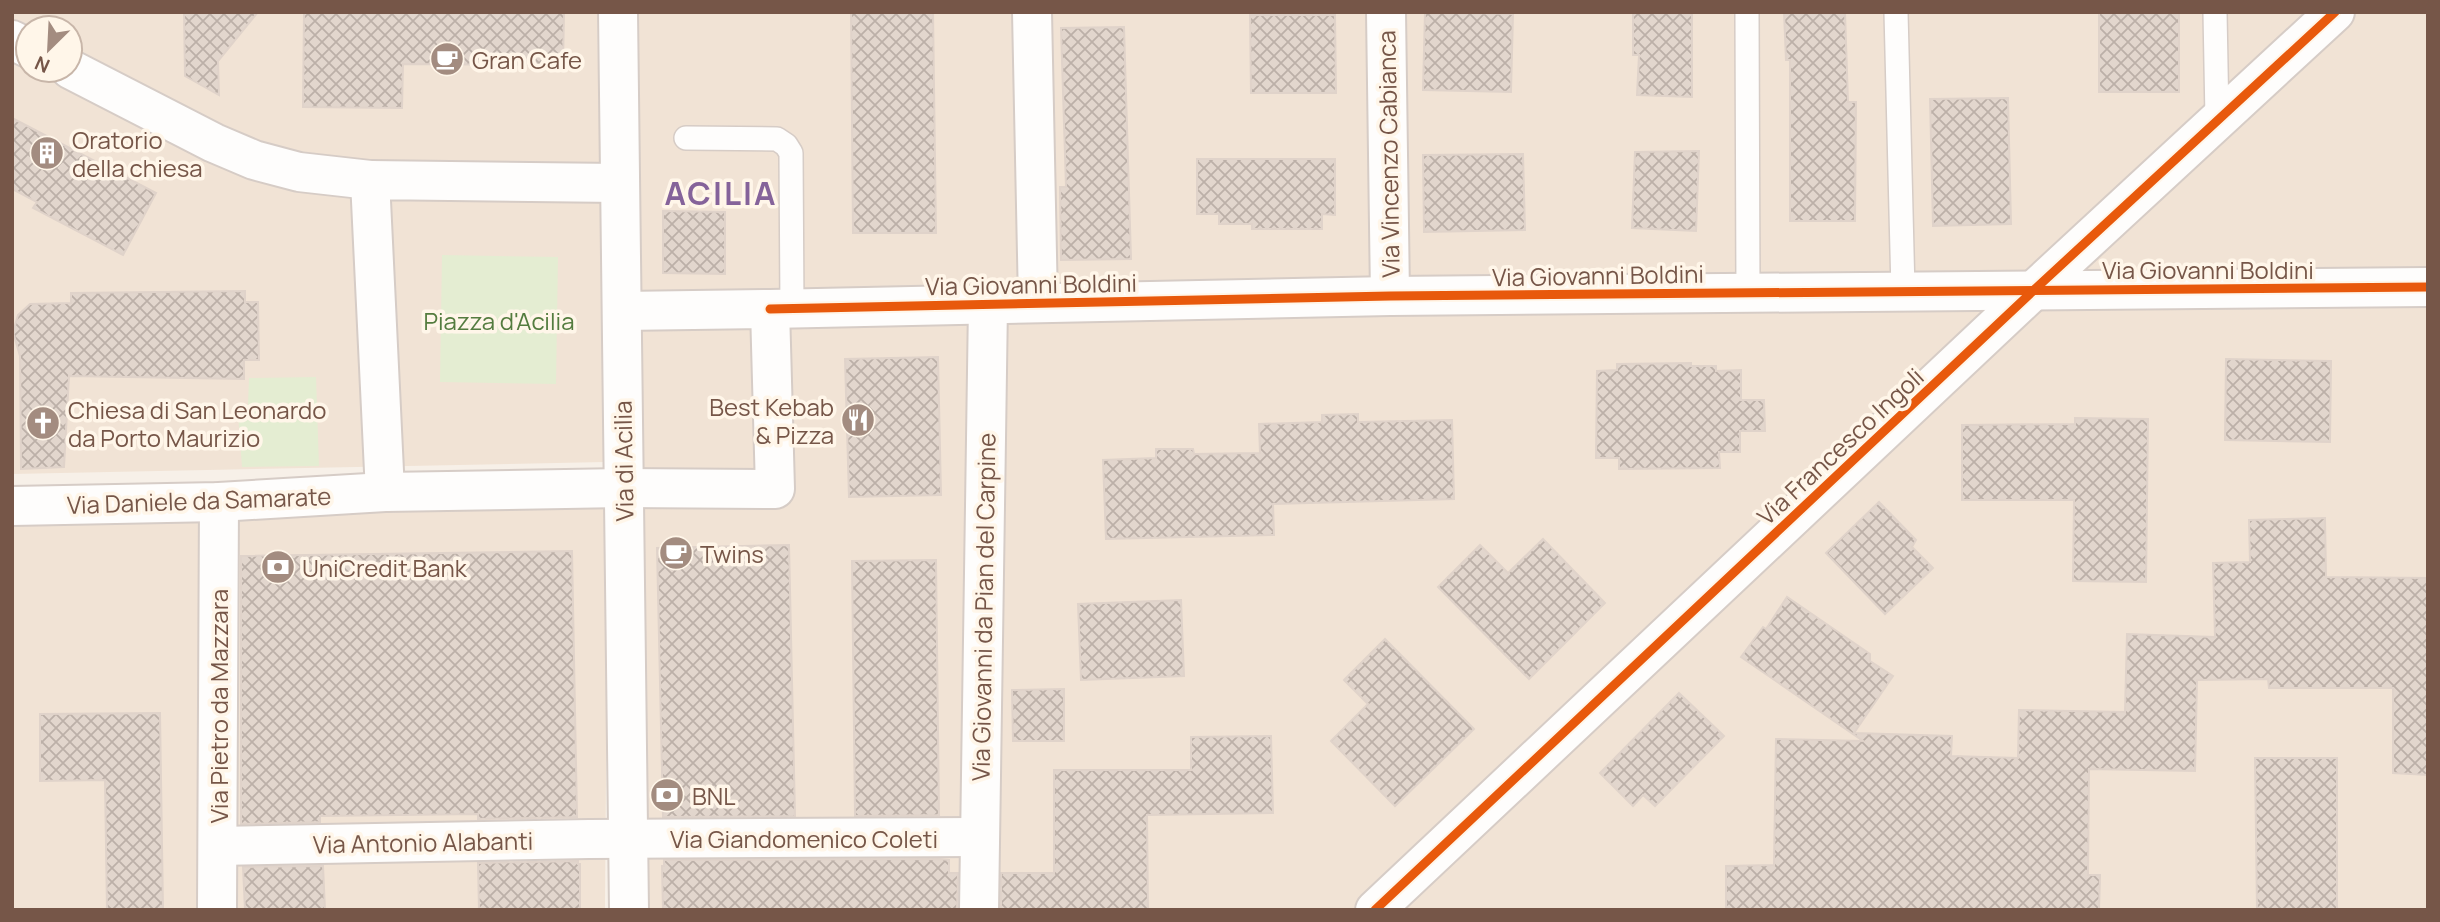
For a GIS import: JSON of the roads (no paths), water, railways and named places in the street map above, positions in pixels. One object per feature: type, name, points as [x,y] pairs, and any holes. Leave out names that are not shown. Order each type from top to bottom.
[{"type":"street","name":"Via di Acilia","points":[[618,12],[629,910]]},
{"type":"street","points":[[1032,12],[1038,303]]},
{"type":"street","name":"Via Vincenzo Cabianca","points":[[1386,12],[1390,296]]},
{"type":"street","name":"Via Francesco Ingoli","points":[[1375,910],[2034,290],[2334,12]]},
{"type":"street","points":[[84,76],[214,143],[254,160],[299,172],[370,180],[619,183]]},
{"type":"street","points":[[370,180],[385,492]]},
{"type":"street","name":"Via Giovanni Boldini","points":[[622,312],[1390,296],[2428,287]]},
{"type":"street","name":"Via Giovanni da Pian del Carpine","points":[[979,910],[988,304]]},
{"type":"street","name":"Via Daniele da Samarate","points":[[12,506],[219,502],[385,492],[623,488],[775,489],[781,309]]},
{"type":"street","name":"Via Pietro da Mazzara","points":[[217,910],[219,502]]},
{"type":"street","name":"Via Giandomenico Coleti","points":[[629,839],[979,837]]},
{"type":"street","name":"Via Antonio Alabanti","points":[[218,846],[629,839]]},
{"type":"lane","points":[[1747,12],[1748,293]]},
{"type":"lane","points":[[1896,12],[1903,291]]},
{"type":"lane","points":[[2215,12],[2217,119]]},
{"type":"lane","points":[[686,138],[777,139],[786,145],[791,153],[781,309]]},
{"type":"place","name":"Gran Cafe","points":[[447,59]]},
{"type":"place","name":"Oratorio della chiesa","points":[[47,153]]},
{"type":"place","name":"Best Kebab & Pizza","points":[[858,420]]},
{"type":"place","name":"Chiesa di San Leonardo da Porto Maurizio","points":[[43,423]]},
{"type":"place","name":"Twins","points":[[676,553]]},
{"type":"place","name":"UniCredit Bank","points":[[278,567]]},
{"type":"place","name":"BNL","points":[[667,795]]},
{"type":"district","name":"ACILIA","points":[[721,193]]},
{"type":"park label","name":"Piazza d'Acilia","points":[[499,320]]}]
